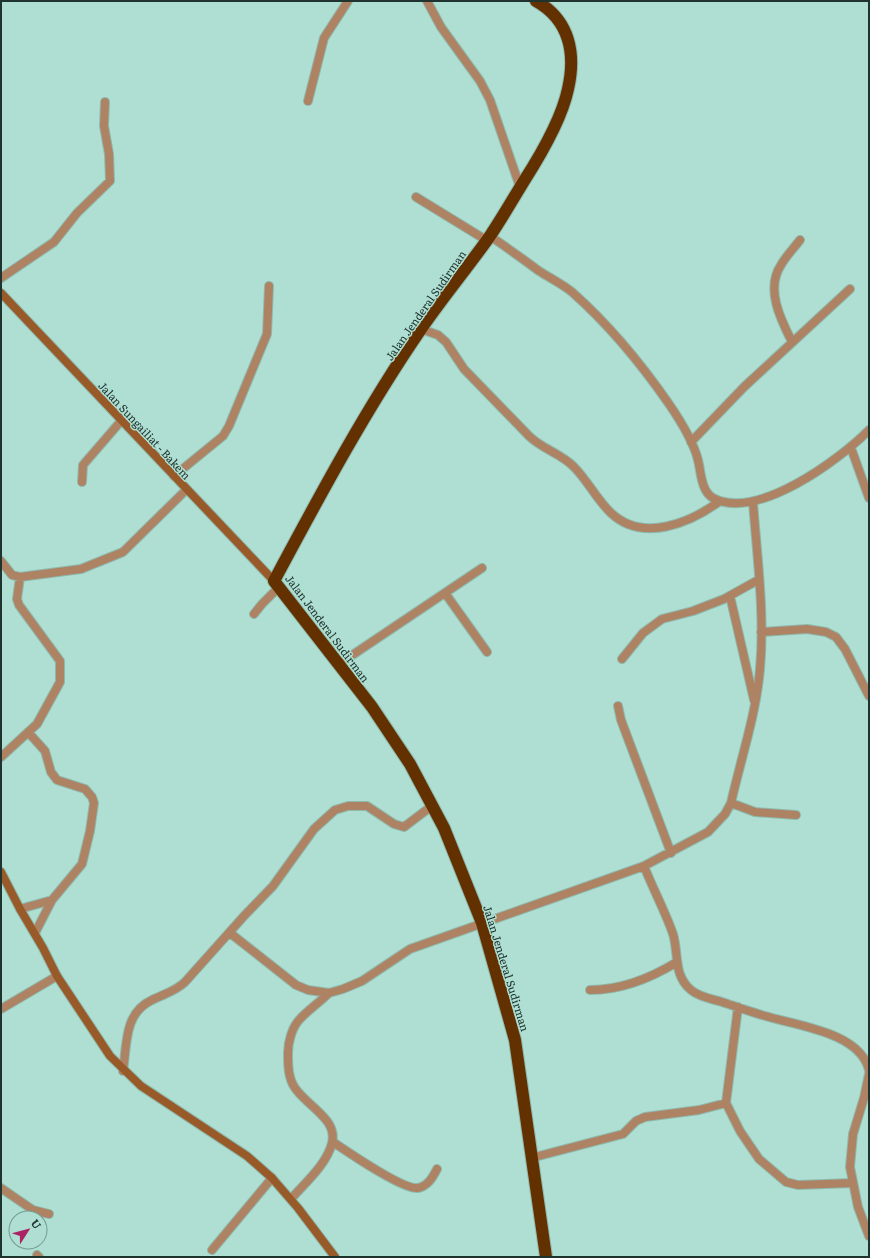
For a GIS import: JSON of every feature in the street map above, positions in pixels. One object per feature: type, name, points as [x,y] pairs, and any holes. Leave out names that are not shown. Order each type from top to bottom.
[{"type":"highway","name":"Jalan Jenderal Sudirman","points":[[536,1],[559,21],[570,42],[572,68],[568,91],[554,126],[541,154],[488,238],[421,329],[343,453],[276,584],[372,707],[410,764],[433,805],[482,923],[515,1040],[546,1257]]},
{"type":"main road","name":"Jalan Sungailiat - Bakem","points":[[1,293],[276,584]]},
{"type":"main road","points":[[1,872],[57,976],[110,1056],[123,1071],[141,1086],[247,1156],[272,1178],[291,1199],[334,1257]]},
{"type":"street","points":[[308,101],[324,38],[348,1]]},
{"type":"street","points":[[427,1],[442,27],[480,81],[490,100],[520,187]]},
{"type":"street","points":[[1,278],[54,242],[77,213],[106,187],[110,181],[109,154],[104,126],[104,102]]},
{"type":"street","points":[[416,197],[488,238],[571,292],[599,319],[641,367],[670,404],[691,442],[705,489],[711,497],[720,501],[753,502],[780,492],[825,467],[851,448],[869,430]]},
{"type":"street","points":[[792,342],[778,315],[774,281],[780,265],[800,240]]},
{"type":"street","points":[[174,476],[224,436],[267,334],[269,286]]},
{"type":"street","points":[[691,442],[744,387],[850,289]]},
{"type":"street","points":[[421,329],[438,335],[446,342],[469,374],[529,436],[537,444],[573,466],[612,514],[625,523],[645,529],[664,528],[700,514],[720,501]]},
{"type":"street","points":[[82,482],[84,465],[121,421]]},
{"type":"street","points":[[851,448],[869,498]]},
{"type":"street","points":[[1,561],[12,575],[20,577],[81,569],[123,552],[186,490]]},
{"type":"street","points":[[291,1199],[328,1155],[333,1142],[333,1129],[325,1117],[305,1102],[294,1087],[288,1068],[288,1048],[300,1018],[329,993],[362,981],[410,949],[644,866],[708,832],[725,814],[731,803],[755,707],[760,668],[761,632],[753,502]]},
{"type":"street","points":[[339,664],[482,568]]},
{"type":"street","points":[[1,757],[37,724],[60,682],[60,661],[19,605],[17,599],[20,577]]},
{"type":"street","points":[[622,659],[643,633],[662,619],[693,611],[730,596],[758,580]]},
{"type":"street","points":[[254,614],[276,584]]},
{"type":"street","points":[[445,593],[487,652]]},
{"type":"street","points":[[730,596],[755,707]]},
{"type":"street","points":[[761,632],[807,629],[826,632],[836,637],[845,649],[869,696]]},
{"type":"street","points":[[618,706],[621,720],[671,853]]},
{"type":"street","points":[[28,732],[45,751],[51,772],[57,780],[85,789],[92,797],[94,803],[90,831],[82,864],[52,900],[35,933]]},
{"type":"street","points":[[731,803],[755,812],[796,815]]},
{"type":"street","points":[[123,1071],[129,1025],[138,1009],[149,1001],[180,988],[244,916],[273,886],[314,829],[335,810],[348,806],[367,806],[394,824],[404,827],[433,805]]},
{"type":"street","points":[[644,866],[673,934],[678,971],[682,981],[692,991],[738,1008],[770,1018],[812,1028],[832,1036],[848,1044],[862,1055],[866,1060],[869,1070]]},
{"type":"street","points":[[20,909],[52,900]]},
{"type":"street","points":[[230,933],[296,985],[308,990],[329,993]]},
{"type":"street","points":[[590,990],[607,990],[629,984],[659,973],[677,962]]},
{"type":"street","points":[[1,1009],[57,976]]},
{"type":"street","points":[[738,1008],[726,1103],[740,1131],[759,1159],[786,1182],[798,1185],[852,1183]]},
{"type":"street","points":[[869,1074],[864,1098],[853,1134],[850,1167],[852,1183],[869,1236]]},
{"type":"street","points":[[531,1158],[622,1134],[636,1121],[645,1117],[699,1110],[726,1103]]},
{"type":"street","points":[[333,1142],[411,1188],[417,1188],[428,1183],[437,1169]]},
{"type":"street","points":[[212,1250],[272,1178]]},
{"type":"street","points":[[1,1188],[33,1210],[49,1214]]}]
